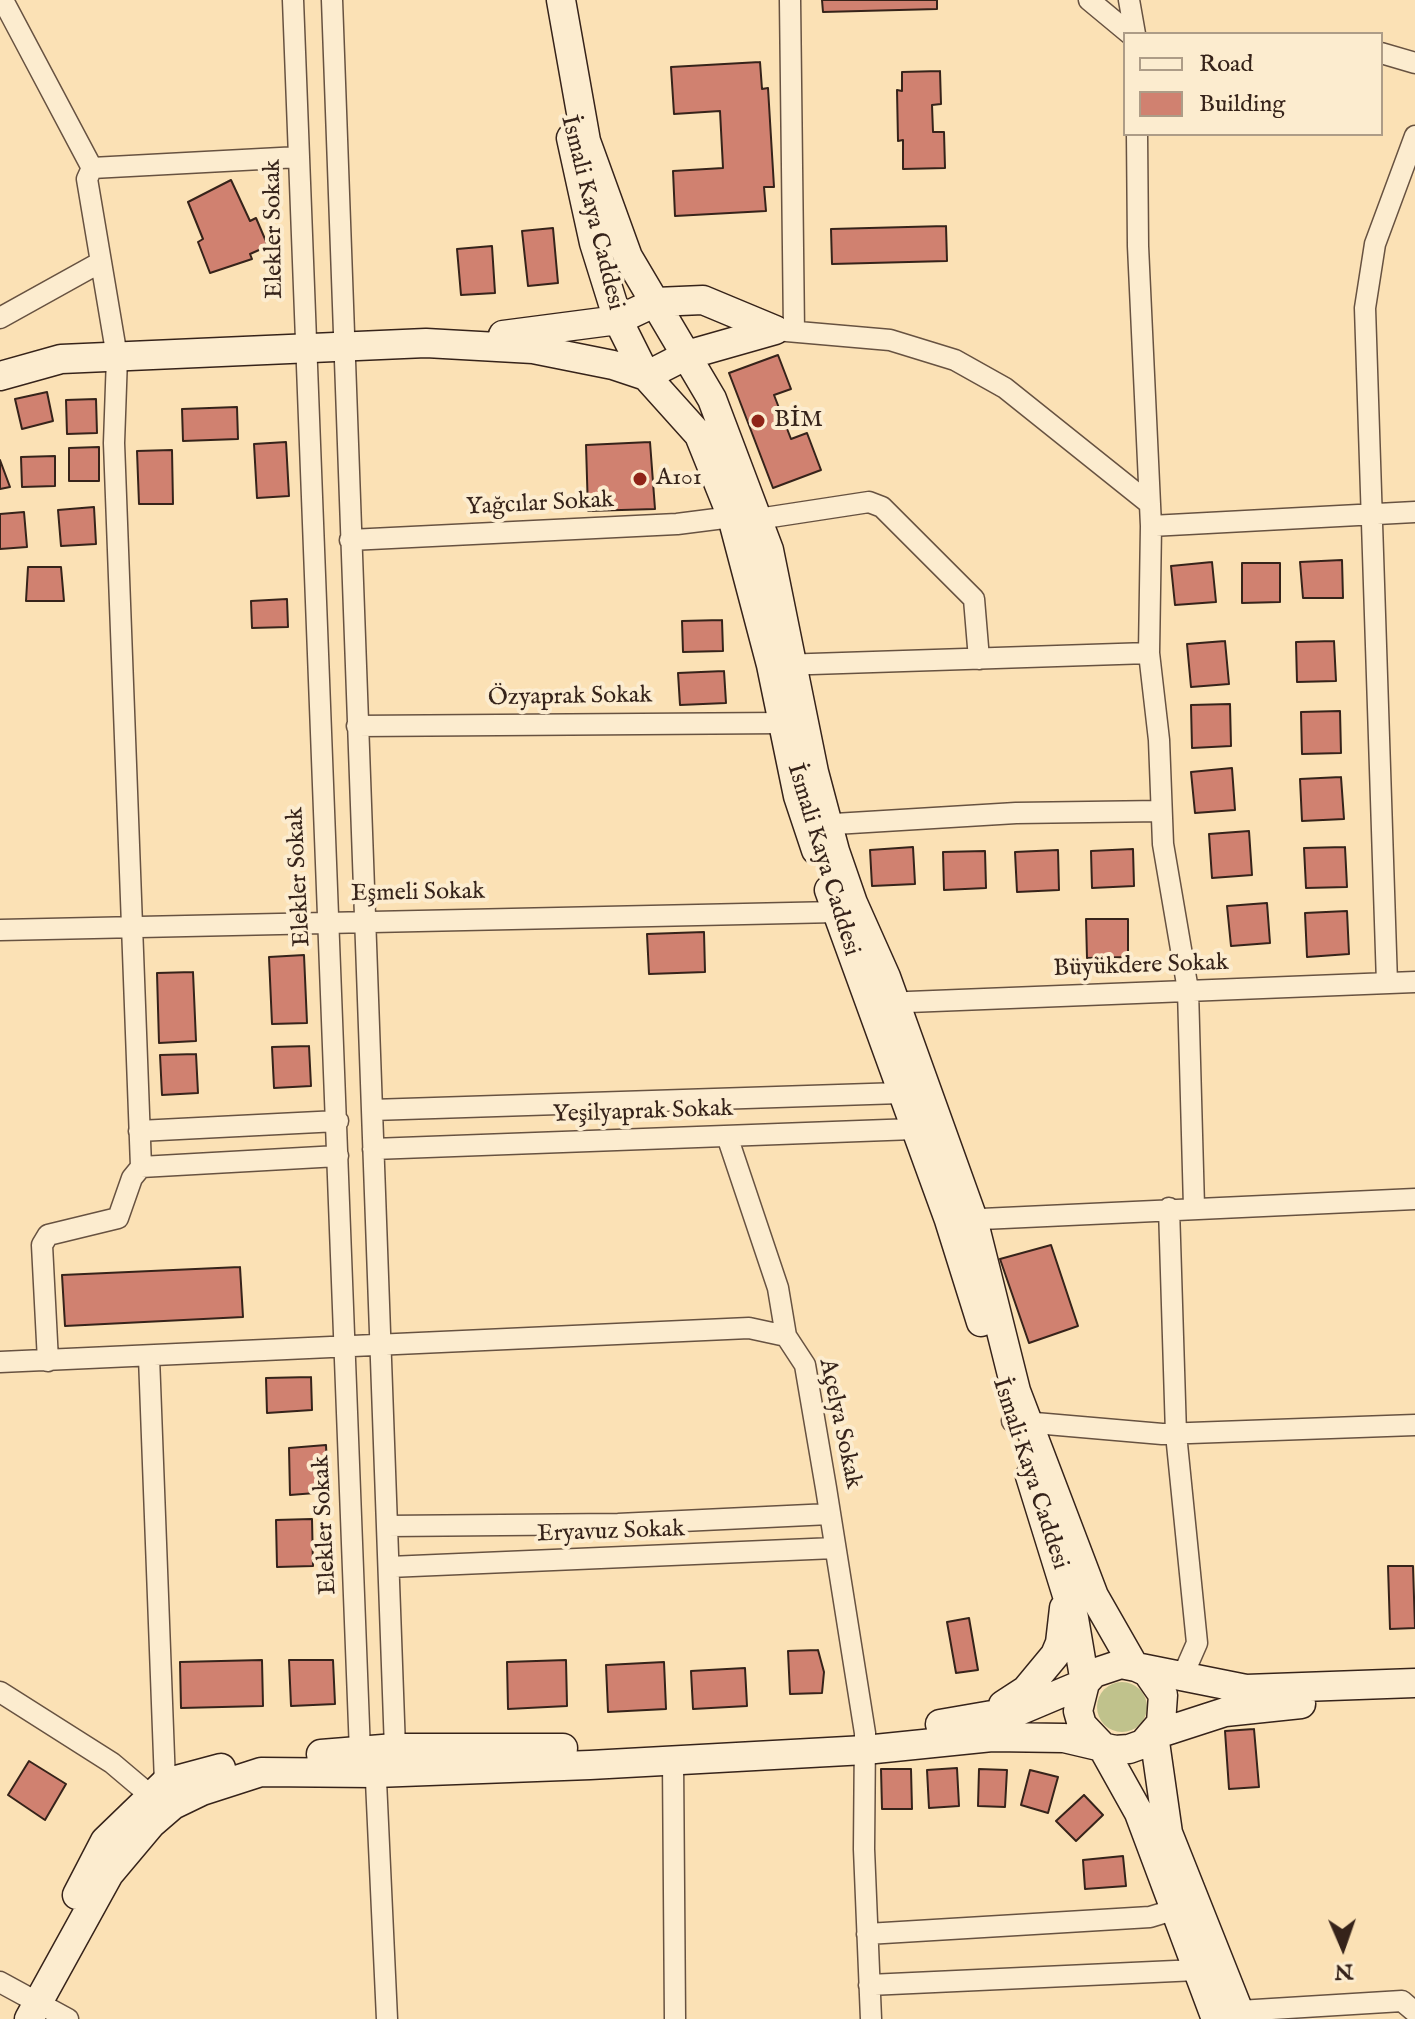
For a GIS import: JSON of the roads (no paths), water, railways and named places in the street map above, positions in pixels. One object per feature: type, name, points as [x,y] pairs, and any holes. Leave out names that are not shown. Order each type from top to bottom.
[{"type":"street","name":"Elekler Sokak","points":[[293,0],[303,350],[338,1121],[343,1348],[376,1756]]},
{"type":"street","points":[[332,0],[389,1567],[376,1756],[387,2019]]},
{"type":"street","name":"İsmali Kaya Caddesi","points":[[544,0],[594,243],[618,320],[646,376],[699,435],[745,518]]},
{"type":"street","name":"İsmali Kaya Caddesi","points":[[561,0],[586,141],[628,257],[712,399],[782,665],[783,723],[817,825],[837,912],[882,1003],[901,1093],[914,1129],[961,1219],[1081,1643],[1085,1683]]},
{"type":"street","points":[[784,330],[790,0]]},
{"type":"street","points":[[1089,0],[1130,32]]},
{"type":"street","points":[[1129,0],[1133,32]]},
{"type":"street","points":[[5,3],[92,168]]},
{"type":"street","points":[[1383,54],[1415,63]]},
{"type":"street","points":[[1137,136],[1138,246],[1151,526],[1149,653],[1159,740],[1163,844],[1188,990],[1194,1207]]},
{"type":"street","points":[[1387,983],[1365,308],[1375,244],[1415,136]]},
{"type":"street","points":[[92,168],[299,157]]},
{"type":"street","points":[[48,1361],[42,1245],[48,1235],[118,1218],[132,1178],[141,1167],[114,443],[117,357],[87,179],[92,168]]},
{"type":"street","points":[[0,318],[99,263]]},
{"type":"street","points":[[0,376],[61,359],[426,343],[618,320],[656,302],[703,300],[784,330],[890,340],[955,360],[1005,388],[1150,504]]},
{"type":"street","points":[[426,343],[533,349],[613,365],[646,376],[687,355],[784,330]]},
{"type":"street","name":"Yağcılar Sokak","points":[[350,540],[677,524],[869,502],[882,507],[974,599],[979,659]]},
{"type":"street","points":[[1151,526],[1415,512]]},
{"type":"street","points":[[1149,653],[782,665],[817,825],[853,903],[882,1003],[961,1219],[1415,1199]]},
{"type":"street","name":"Özyaprak Sokak","points":[[357,726],[783,723]]},
{"type":"street","points":[[817,825],[1016,813],[1161,811]]},
{"type":"street","name":"Eşmeli Sokak","points":[[0,930],[837,912]]},
{"type":"street","name":"Büyükdere Sokak","points":[[882,1003],[1415,982]]},
{"type":"street","name":"Yeşilyaprak Sokak","points":[[372,1110],[901,1093]]},
{"type":"street","points":[[139,1131],[338,1121]]},
{"type":"street","name":"Yeşilyaprak Sokak","points":[[373,1149],[914,1129]]},
{"type":"street","name":"Açelya Sokak","points":[[727,1136],[778,1288],[786,1336],[805,1365],[830,1514],[865,1742],[871,2019]]},
{"type":"street","points":[[141,1167],[338,1156]]},
{"type":"street","points":[[1169,1208],[1176,1434],[1197,1643],[1183,1675]]},
{"type":"street","points":[[0,1362],[749,1328],[786,1336]]},
{"type":"street","points":[[149,1357],[158,1789]]},
{"type":"street","points":[[1232,2016],[1168,1833],[1154,1735],[1164,1709],[1163,1695],[1147,1672],[1134,1666],[1094,1596],[1020,1422],[1176,1434],[1415,1425]]},
{"type":"street","name":"Eryavuz Sokak","points":[[387,1526],[618,1524],[830,1514]]},
{"type":"street","name":"Eryavuz Sokak","points":[[389,1567],[835,1548]]},
{"type":"street","points":[[966,1721],[1011,1702],[1042,1675],[1055,1655],[1065,1619],[1062,1579]]},
{"type":"street","points":[[21,2003],[105,1841],[158,1789],[269,1756],[673,1761],[865,1742],[1021,1710],[1085,1683],[1107,1666],[1134,1666],[1246,1689],[1415,1683]]},
{"type":"street","points":[[1085,1683],[1078,1711],[1090,1737],[1101,1745],[1139,1813],[1197,1970],[1232,2016]]},
{"type":"street","points":[[0,1692],[158,1789]]},
{"type":"street","points":[[21,2003],[109,1874],[151,1824],[173,1805],[202,1791],[261,1772],[376,1756],[558,1748],[992,1737],[1064,1738],[1129,1749],[1154,1735],[1225,1712],[1287,1705],[1415,1701]]},
{"type":"street","points":[[673,1761],[675,2019]]},
{"type":"street","points":[[867,1934],[1150,1917],[1173,1910]]},
{"type":"street","points":[[869,1985],[1197,1970]]},
{"type":"street","points":[[21,2003],[68,2019]]},
{"type":"street","points":[[1232,2016],[1411,2003]]},
{"type":"place","name":"BİM","points":[[758,421]]},
{"type":"place","name":"A101","points":[[640,479]]}]
